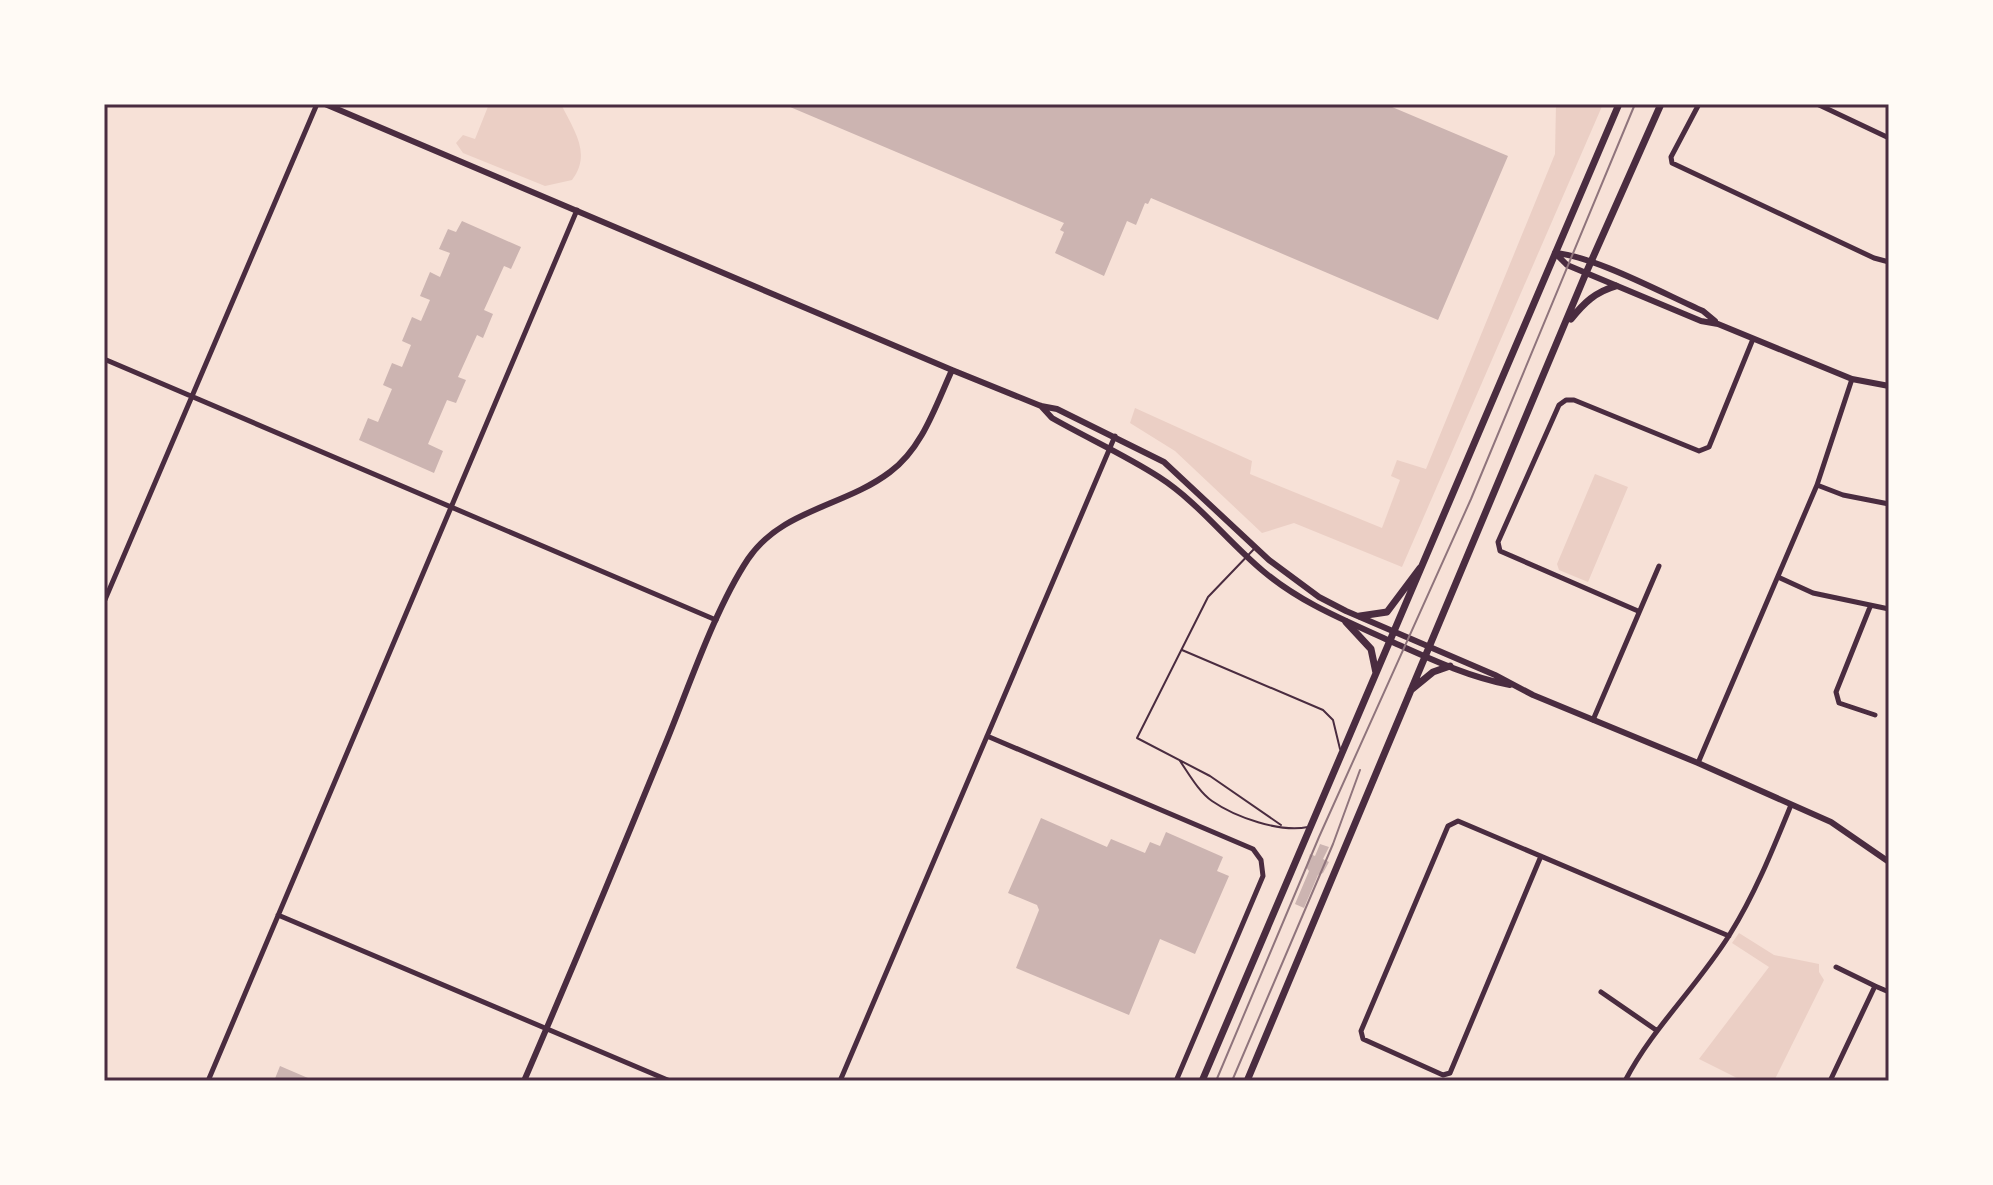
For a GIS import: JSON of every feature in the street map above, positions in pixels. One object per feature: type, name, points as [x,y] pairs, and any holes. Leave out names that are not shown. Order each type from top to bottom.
[{"type":"main road","points":[[1202,1081],[1619,104]]},
{"type":"main road","points":[[1247,1081],[1586,273],[1661,104]]},
{"type":"main road","points":[[1564,327],[1588,299],[1616,286]]},
{"type":"main road","points":[[1360,616],[1387,612],[1424,563]]},
{"type":"main road","points":[[1346,622],[1371,649],[1376,675]]},
{"type":"main road","points":[[1409,692],[1433,672],[1450,666]]},
{"type":"street","points":[[104,602],[317,104]]},
{"type":"street","points":[[325,104],[952,370],[1041,406],[1057,409],[1115,436],[1174,469],[1255,548],[1298,583],[1332,604],[1429,645],[1513,686],[1831,822],[1889,862]]},
{"type":"street","points":[[1699,104],[1671,157],[1672,163],[1874,258],[1889,262]]},
{"type":"street","points":[[1817,104],[1889,138]]},
{"type":"street","points":[[208,1081],[577,210]]},
{"type":"street","points":[[1555,253],[1571,254],[1591,262],[1703,311],[1718,324]]},
{"type":"street","points":[[1555,253],[1567,265],[1701,321],[1718,324],[1852,379],[1889,386]]},
{"type":"street","points":[[1638,611],[1500,551],[1498,542],[1559,405],[1566,400],[1574,400],[1699,451],[1709,447],[1753,339]]},
{"type":"street","points":[[104,359],[717,620]]},
{"type":"street","points":[[524,1081],[717,620],[747,561],[775,529],[869,486],[892,471],[916,443],[952,370]]},
{"type":"street","points":[[1698,763],[1817,485],[1852,379]]},
{"type":"street","points":[[1041,406],[1052,418],[1160,478],[1295,596],[1424,656],[1491,682],[1513,686]]},
{"type":"street","points":[[840,1081],[1115,436]]},
{"type":"street","points":[[1817,485],[1843,495],[1889,504]]},
{"type":"street","points":[[1593,720],[1659,566]]},
{"type":"street","points":[[1778,577],[1813,593],[1889,609]]},
{"type":"street","points":[[1870,607],[1836,692],[1839,703],[1875,715]]},
{"type":"street","points":[[987,736],[1253,849],[1261,860],[1263,876],[1176,1081]]},
{"type":"street","points":[[1625,1081],[1656,1030],[1729,936],[1767,865],[1791,805]]},
{"type":"street","points":[[1541,856],[1450,1073],[1443,1075],[1363,1039],[1361,1031],[1448,826],[1458,821],[1541,856],[1729,936]]},
{"type":"street","points":[[278,915],[670,1081]]},
{"type":"street","points":[[1836,967],[1889,992]]},
{"type":"street","points":[[1830,1081],[1875,986]]},
{"type":"street","points":[[1601,992],[1656,1030]]},
{"type":"lane","points":[[1255,548],[1208,597],[1137,738],[1210,776],[1281,825]]},
{"type":"lane","points":[[1181,649],[1323,710],[1333,720],[1341,755]]},
{"type":"lane","points":[[1179,759],[1210,800],[1267,826],[1309,827]]},
{"type":"shaded area","points":[[489,104],[561,104],[581,151],[581,161],[572,180],[545,186],[463,153],[456,143],[463,135],[475,139]]},
{"type":"shaded area","points":[[1556,104],[1603,104],[1402,567],[1294,523],[1262,533],[1175,451],[1130,423],[1135,408],[1252,461],[1250,474],[1382,528],[1400,480],[1391,476],[1397,460],[1426,469],[1555,154]]},
{"type":"shaded area","points":[[1595,474],[1628,487],[1588,582],[1559,570],[1557,564]]},
{"type":"shaded area","points":[[1739,933],[1774,955],[1819,964],[1824,980],[1774,1081],[1743,1081],[1699,1059],[1769,967],[1732,943]]},
{"type":"building","points":[[783,104],[1385,104],[1508,156],[1438,320],[1151,198],[1148,204],[1145,203],[1136,225],[1127,221],[1104,276],[1055,253],[1064,232],[1060,230],[1064,223]]},
{"type":"building","points":[[462,221],[521,247],[511,269],[504,266],[484,310],[493,314],[483,338],[477,335],[458,377],[466,380],[456,403],[447,400],[428,444],[443,451],[434,473],[359,440],[368,418],[378,422],[392,389],[383,385],[392,363],[402,367],[411,345],[402,341],[412,317],[421,321],[430,300],[420,296],[430,272],[440,277],[450,253],[439,249],[448,229],[456,232]]},
{"type":"building","points":[[1041,818],[1107,847],[1111,839],[1145,853],[1150,842],[1160,846],[1166,832],[1223,857],[1217,871],[1229,876],[1195,954],[1160,939],[1129,1015],[1016,968],[1039,910],[1037,905],[1008,893]]},
{"type":"building","points":[[1320,844],[1329,847],[1323,859],[1329,862],[1323,873],[1318,875],[1304,908],[1295,904],[1309,871],[1306,867],[1310,854],[1315,856]]},
{"type":"building","points":[[280,1066],[315,1081],[274,1081]]},
{"type":"tram line","points":[[1216,1081],[1319,837],[1471,499],[1635,104]]},
{"type":"tram line","points":[[1232,1081],[1333,844],[1360,770]]}]
